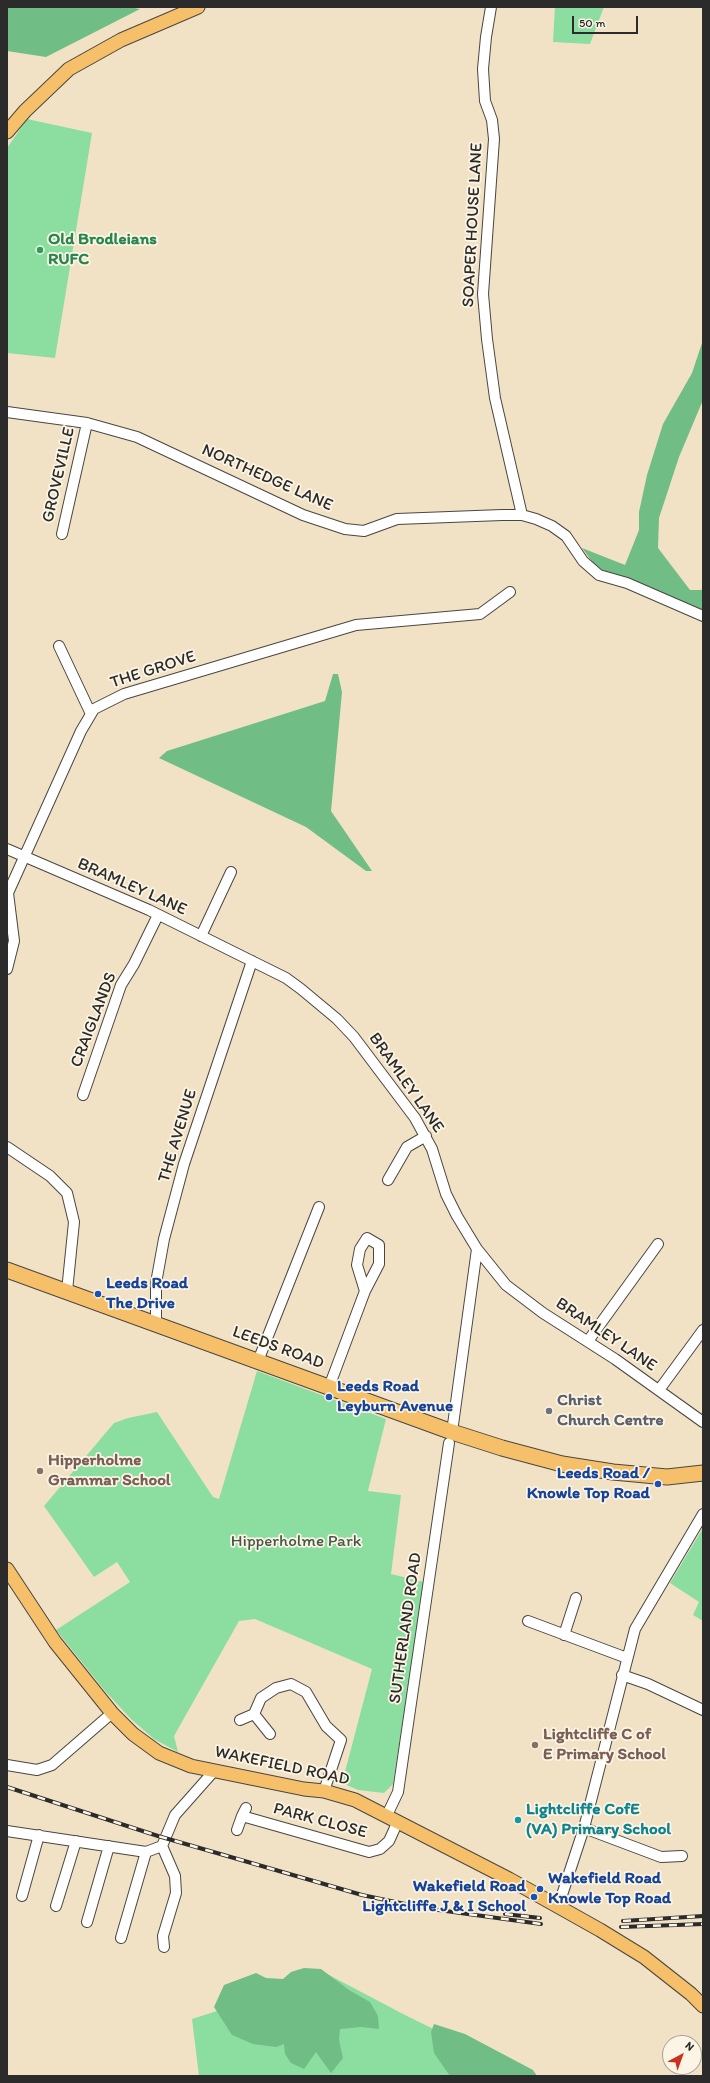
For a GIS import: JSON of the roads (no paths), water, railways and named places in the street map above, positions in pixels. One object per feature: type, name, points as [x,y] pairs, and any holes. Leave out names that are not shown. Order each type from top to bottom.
[{"type":"highway","name":"LEEDS ROAD","points":[[7,1270],[329,1387],[451,1438],[502,1448],[562,1464],[613,1472],[667,1476],[703,1473]]},
{"type":"main road","points":[[7,132],[25,111],[69,69],[113,44],[198,7]]},
{"type":"main road","name":"WAKEFIELD ROAD","points":[[7,1569],[11,1585],[112,1713],[133,1734],[159,1753],[192,1766],[304,1789],[324,1791],[355,1800],[392,1818],[558,1907],[644,1957],[682,1986],[703,2006]]},
{"type":"street","name":"SOAPER HOUSE LANE","points":[[491,7],[483,69],[485,101],[492,120],[494,138],[483,294],[486,339],[495,398],[522,515]]},
{"type":"street","name":"NORTHEDGE LANE","points":[[7,412],[87,423],[137,437],[303,515],[345,529],[364,531],[397,519],[522,515],[552,526],[566,536],[583,561],[599,575],[628,583],[703,616]]},
{"type":"street","name":"GROVEVILLE","points":[[62,534],[87,423]]},
{"type":"street","name":"THE GROVE","points":[[7,969],[14,941],[10,931],[8,893],[26,857],[81,731],[94,709],[124,694],[356,625],[480,614],[510,592]]},
{"type":"street","points":[[59,646],[91,714]]},
{"type":"street","name":"BRAMLEY LANE","points":[[7,849],[158,915],[286,978],[337,1019],[354,1037],[426,1136],[446,1194],[477,1249],[506,1285],[543,1313],[588,1341],[703,1422]]},
{"type":"street","points":[[201,936],[231,872]]},
{"type":"street","name":"CRAIGLANDS","points":[[83,1095],[121,985],[134,964],[158,915]]},
{"type":"street","name":"THE AVENUE","points":[[156,1324],[156,1283],[164,1239],[184,1164],[252,961]]},
{"type":"street","points":[[388,1180],[407,1146],[426,1136]]},
{"type":"street","points":[[7,1147],[50,1176],[67,1193],[74,1222],[67,1291]]},
{"type":"street","points":[[258,1361],[319,1207]]},
{"type":"street","points":[[588,1341],[658,1244]]},
{"type":"street","name":"SUTHERLAND ROAD","points":[[392,1818],[398,1792],[451,1438],[477,1249]]},
{"type":"street","points":[[329,1387],[365,1291]]},
{"type":"street","points":[[659,1390],[703,1330]]},
{"type":"street","points":[[558,1907],[584,1828],[635,1629],[703,1514]]},
{"type":"street","points":[[564,1634],[576,1598]]},
{"type":"street","points":[[528,1621],[627,1658]]},
{"type":"street","points":[[622,1675],[648,1684],[703,1710]]},
{"type":"street","points":[[240,1720],[254,1714],[261,1698],[276,1688],[290,1684],[306,1692],[326,1726],[341,1740],[324,1791]]},
{"type":"street","points":[[7,1765],[37,1770],[52,1765],[112,1713]]},
{"type":"street","points":[[254,1714],[270,1734]]},
{"type":"street","points":[[164,1947],[163,1936],[176,1893],[175,1876],[162,1846],[175,1815],[214,1771]]},
{"type":"street","name":"PARK CLOSE","points":[[238,1830],[244,1812],[369,1852],[380,1849],[388,1841],[392,1818]]},
{"type":"street","points":[[584,1828],[661,1857],[682,1856]]},
{"type":"street","points":[[7,1831],[146,1852],[162,1846]]},
{"type":"street","points":[[22,1896],[39,1835]]},
{"type":"street","points":[[56,1906],[76,1841]]},
{"type":"street","points":[[87,1922],[109,1846]]},
{"type":"street","points":[[120,1938],[146,1852]]},
{"type":"railway","points":[[7,1787],[158,1836],[362,1895],[424,1908],[541,1924]]},
{"type":"railway","points":[[505,1914],[540,1918]]},
{"type":"railway","points":[[623,1921],[703,1916]]},
{"type":"railway","points":[[621,1927],[703,1924]]},
{"type":"place","name":"Old Brodleians RUFC","points":[[40,250]]},
{"type":"place","name":"Leeds Road The Drive","points":[[98,1294]]},
{"type":"place","name":"Leeds Road Leyburn Avenue","points":[[329,1397]]},
{"type":"place","name":"Christ Church Centre","points":[[549,1411]]},
{"type":"place","name":"Hipperholme Grammar School","points":[[40,1471]]},
{"type":"place","name":"Leeds Road / Knowle Top Road","points":[[658,1484]]},
{"type":"place","name":"Lightcliffe C of E Primary School","points":[[535,1745]]},
{"type":"place","name":"Lightcliffe CofE (VA) Primary School","points":[[518,1820]]},
{"type":"place","name":"Wakefield Road Knowle Top Road","points":[[540,1889]]},
{"type":"place","name":"Wakefield Road Lightcliffe J & I School","points":[[534,1897]]},
{"type":"park label","name":"Hipperholme Park","points":[[296,1542]]}]
